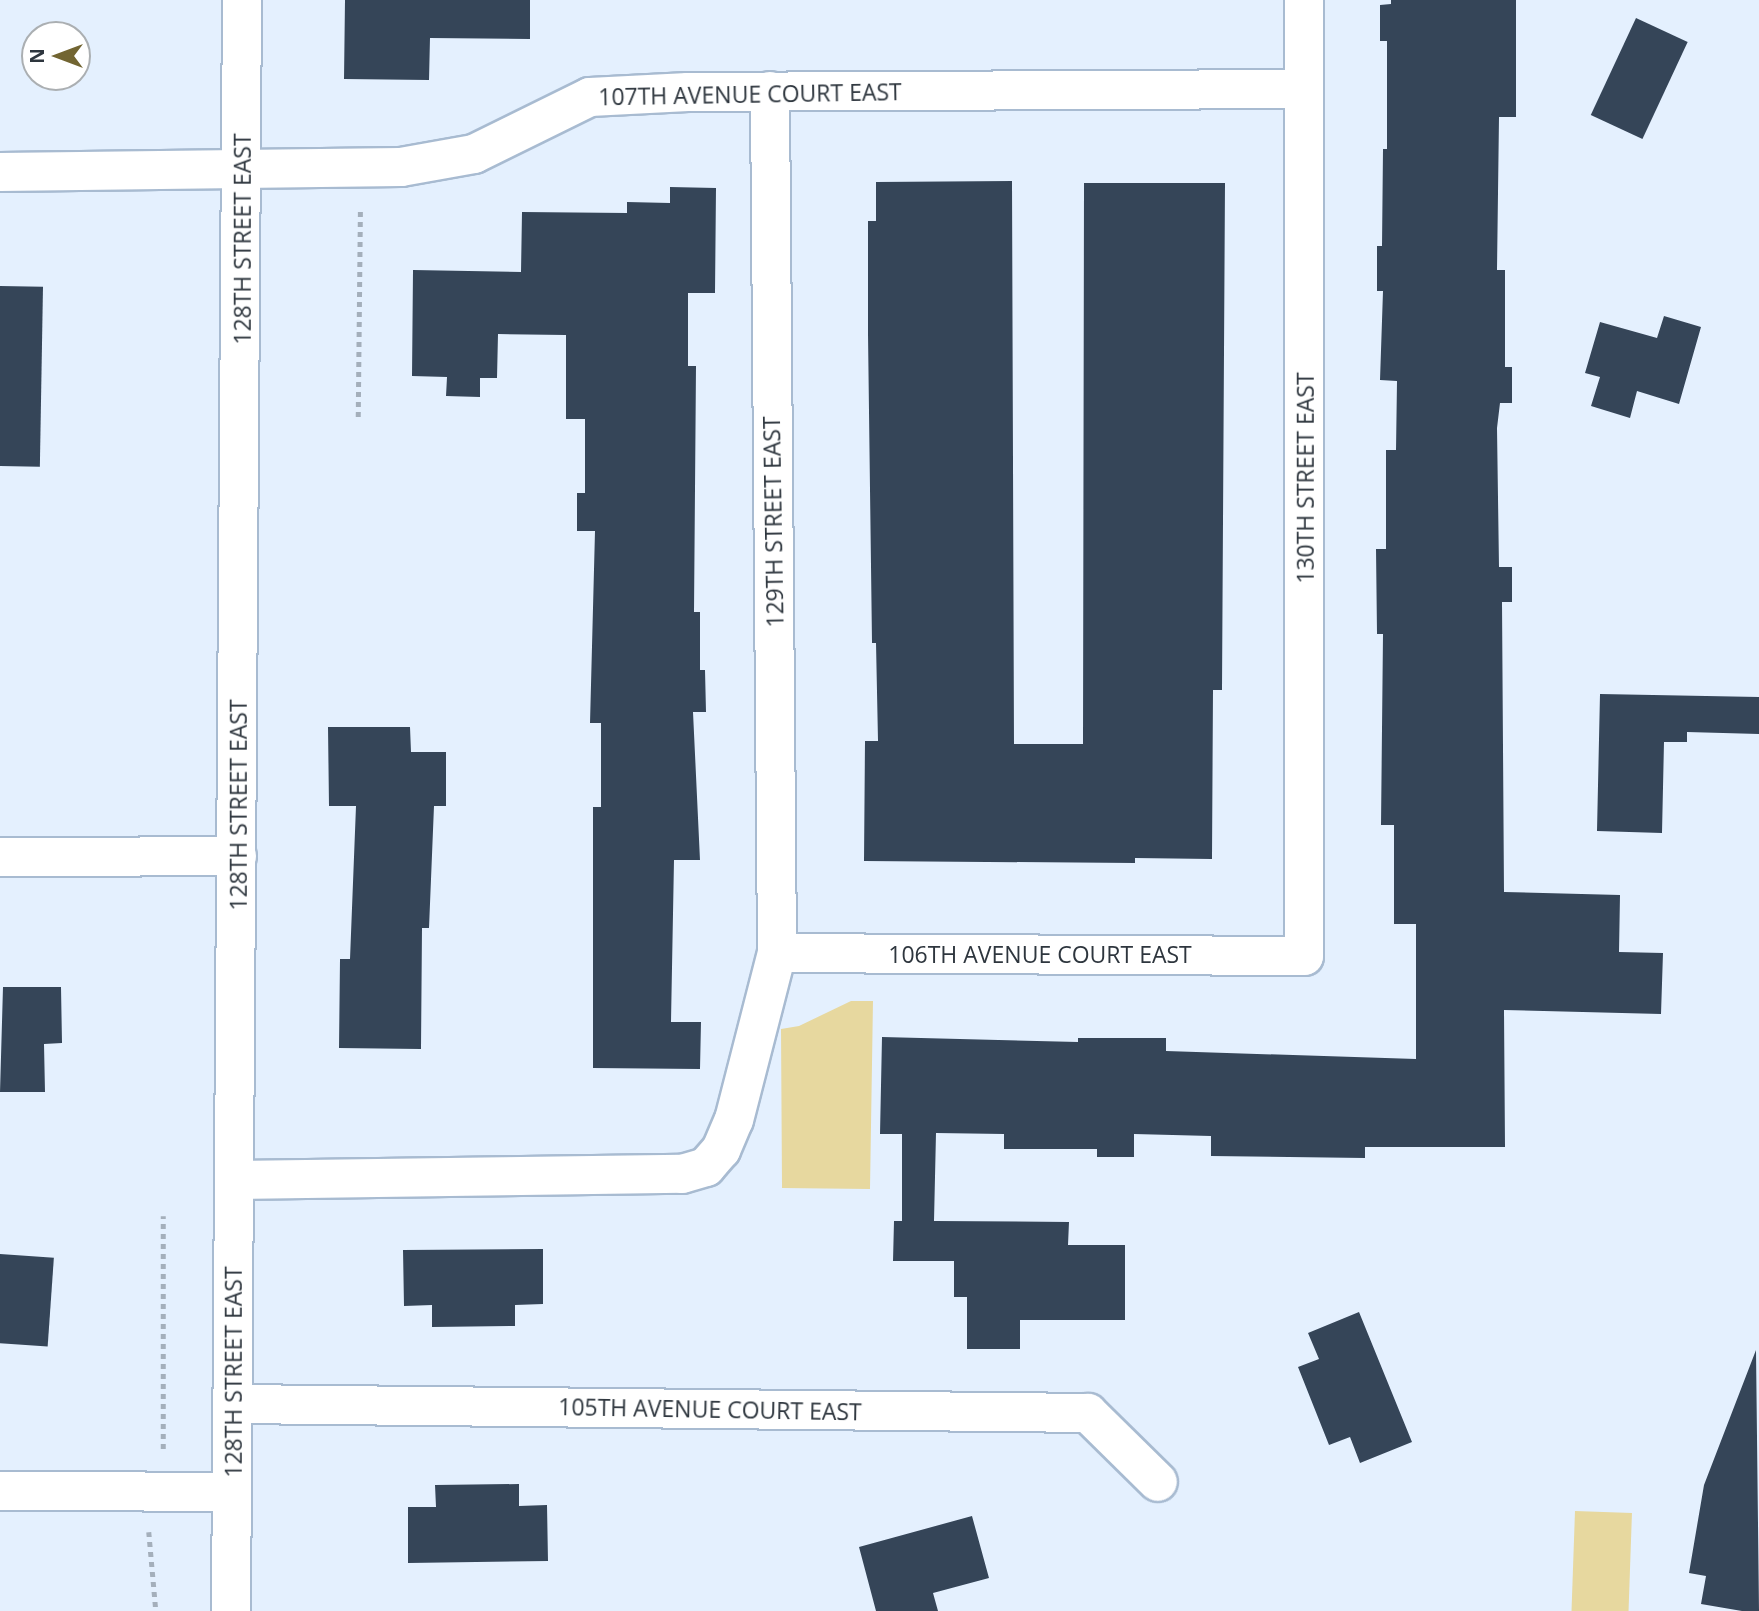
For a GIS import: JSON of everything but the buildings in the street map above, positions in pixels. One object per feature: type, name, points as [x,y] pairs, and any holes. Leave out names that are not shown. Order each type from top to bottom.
[{"type":"street","name":"128TH STREET EAST","points":[[231,1611],[243,170],[242,0]]},
{"type":"street","name":"130TH STREET EAST","points":[[1304,0],[1304,956]]},
{"type":"street","name":"107TH AVENUE COURT EAST","points":[[0,172],[401,167],[474,154],[590,97],[770,91],[1304,89]]},
{"type":"street","name":"129TH STREET EAST","points":[[235,1180],[682,1174],[706,1167],[721,1150],[734,1120],[777,953],[770,91]]},
{"type":"street","points":[[0,857],[237,856]]},
{"type":"street","name":"106TH AVENUE COURT EAST","points":[[777,953],[1304,956]]},
{"type":"street","name":"105TH AVENUE COURT EAST","points":[[233,1404],[1088,1413],[1158,1482]]},
{"type":"street","points":[[0,1492],[233,1492]]},
{"type":"path","points":[[358,417],[360,167]]},
{"type":"path","points":[[163,1216],[163,1464]]},
{"type":"path","points":[[149,1529],[156,1611]]},
{"type":"shaded area","points":[[851,1001],[873,1001],[870,1189],[782,1188],[781,1029],[799,1026]]},
{"type":"shaded area","points":[[1575,1511],[1632,1513],[1629,1611],[1572,1611]]}]
